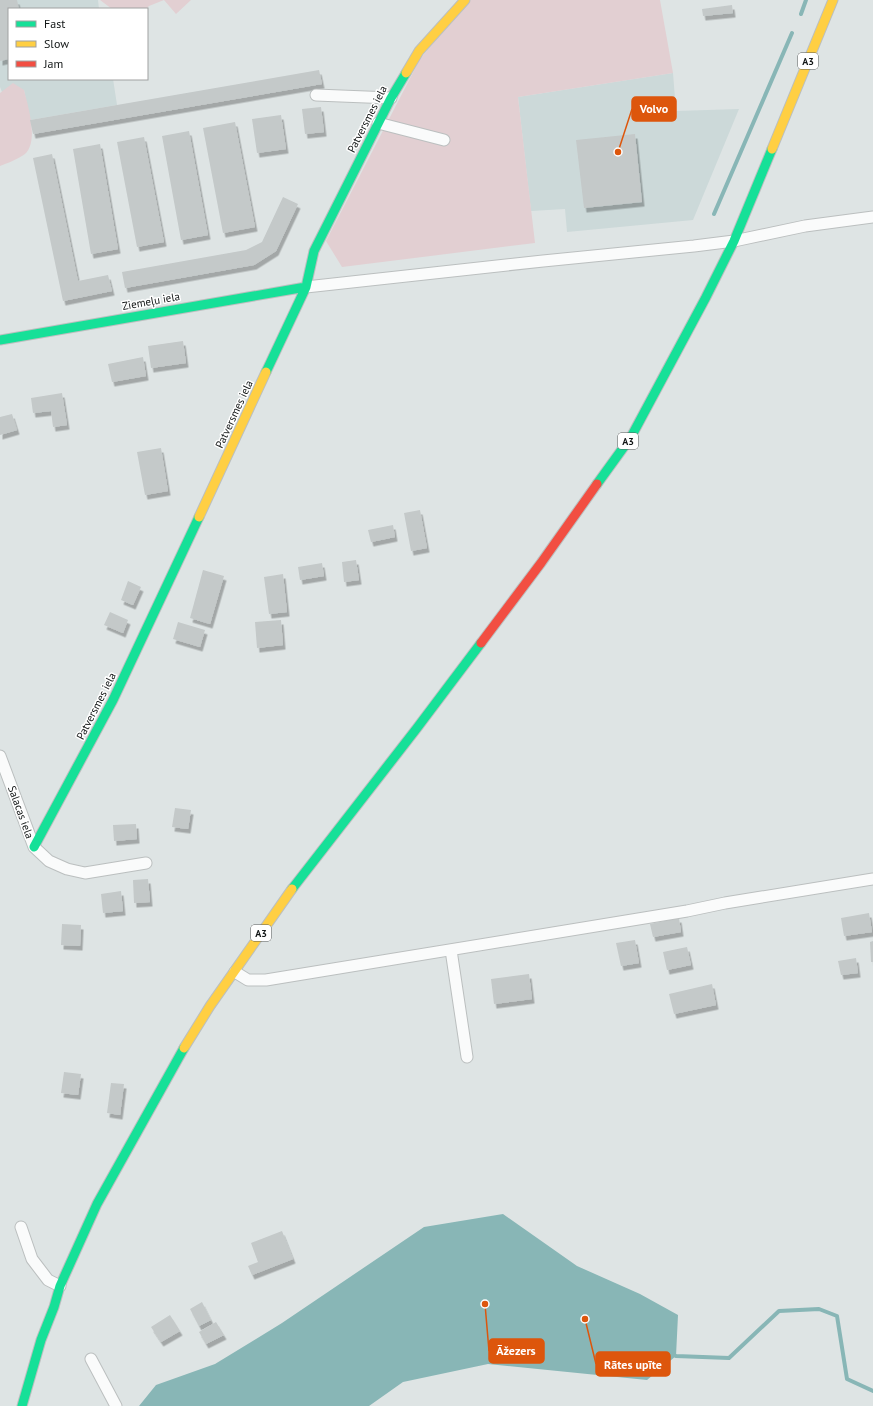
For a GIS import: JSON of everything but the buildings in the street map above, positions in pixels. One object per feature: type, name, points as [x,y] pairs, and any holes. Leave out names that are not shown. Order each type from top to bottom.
[{"type":"main road","name":"Patversmes iela","points":[[34,846],[114,700],[306,287],[314,251],[378,123],[419,51],[465,0]]},
{"type":"main road","name":"A3","points":[[22,1406],[60,1286],[97,1204],[180,1052],[283,901],[417,728],[546,557],[631,437],[706,297],[734,241],[833,0]]},
{"type":"main road","name":"Ziemeļu iela","points":[[0,340],[306,287]]},
{"type":"street","points":[[316,95],[391,98]]},
{"type":"street","points":[[378,123],[444,140]]},
{"type":"street","points":[[306,287],[734,241],[805,226],[873,217]]},
{"type":"street","name":"Salacas iela","points":[[0,756],[34,846]]},
{"type":"street","points":[[34,846],[49,861],[66,870],[85,873],[146,863]]},
{"type":"street","points":[[234,972],[248,980],[266,980],[873,879]]},
{"type":"street","points":[[451,950],[467,1057]]},
{"type":"street","points":[[21,1227],[32,1258],[48,1280],[60,1286]]},
{"type":"street","points":[[91,1359],[116,1406]]},
{"type":"shaded area","points":[[0,0],[98,0],[99,8],[8,8],[8,80],[113,80],[117,105],[30,120],[24,90],[2,92],[0,87]]},
{"type":"shaded area","points":[[100,0],[164,0],[147,8],[111,8]]},
{"type":"shaded area","points":[[164,0],[191,0],[176,14]]},
{"type":"shaded area","points":[[469,0],[660,0],[673,73],[518,97],[535,243],[342,267],[326,241],[420,59]]},
{"type":"shaded area","points":[[673,73],[676,111],[739,109],[693,220],[567,232],[565,209],[531,211],[518,97]]},
{"type":"shaded area","points":[[13,83],[24,90],[31,123],[31,141],[25,154],[0,166],[0,93]]},
{"type":"water","points":[[503,1214],[577,1266],[640,1294],[678,1315],[676,1356],[647,1380],[488,1364],[403,1382],[369,1406],[139,1406],[156,1385],[215,1364],[282,1323],[424,1227]]},
{"type":"waterway","points":[[801,14],[806,0]]},
{"type":"waterway","points":[[714,214],[792,33]]},
{"type":"waterway","points":[[672,1354],[676,1356],[729,1358],[779,1311],[819,1309],[837,1316],[847,1379],[873,1391]]},
{"type":"traffic: fast","points":[[266,372],[306,287],[314,251],[391,98],[406,73]]},
{"type":"traffic: fast","points":[[597,484],[631,437],[706,297],[734,241],[772,149]]},
{"type":"traffic: fast","points":[[0,340],[306,287]]},
{"type":"traffic: fast","points":[[34,847],[113,700],[199,517]]},
{"type":"traffic: fast","points":[[292,889],[481,643]]},
{"type":"traffic: fast","points":[[22,1406],[41,1340],[54,1307],[60,1286],[97,1204],[184,1048]]},
{"type":"traffic: slow","points":[[406,73],[419,51],[465,0]]},
{"type":"traffic: slow","points":[[772,149],[833,0]]},
{"type":"traffic: slow","points":[[199,517],[266,372]]},
{"type":"traffic: slow","points":[[184,1048],[210,1006],[292,889]]},
{"type":"traffic: jam","points":[[481,643],[541,563],[597,484]]},
{"type":"place","name":"Volvo","points":[[618,152]]},
{"type":"place","name":"Āžezers","points":[[485,1304]]},
{"type":"place","name":"Rātes upīte","points":[[585,1319]]}]
